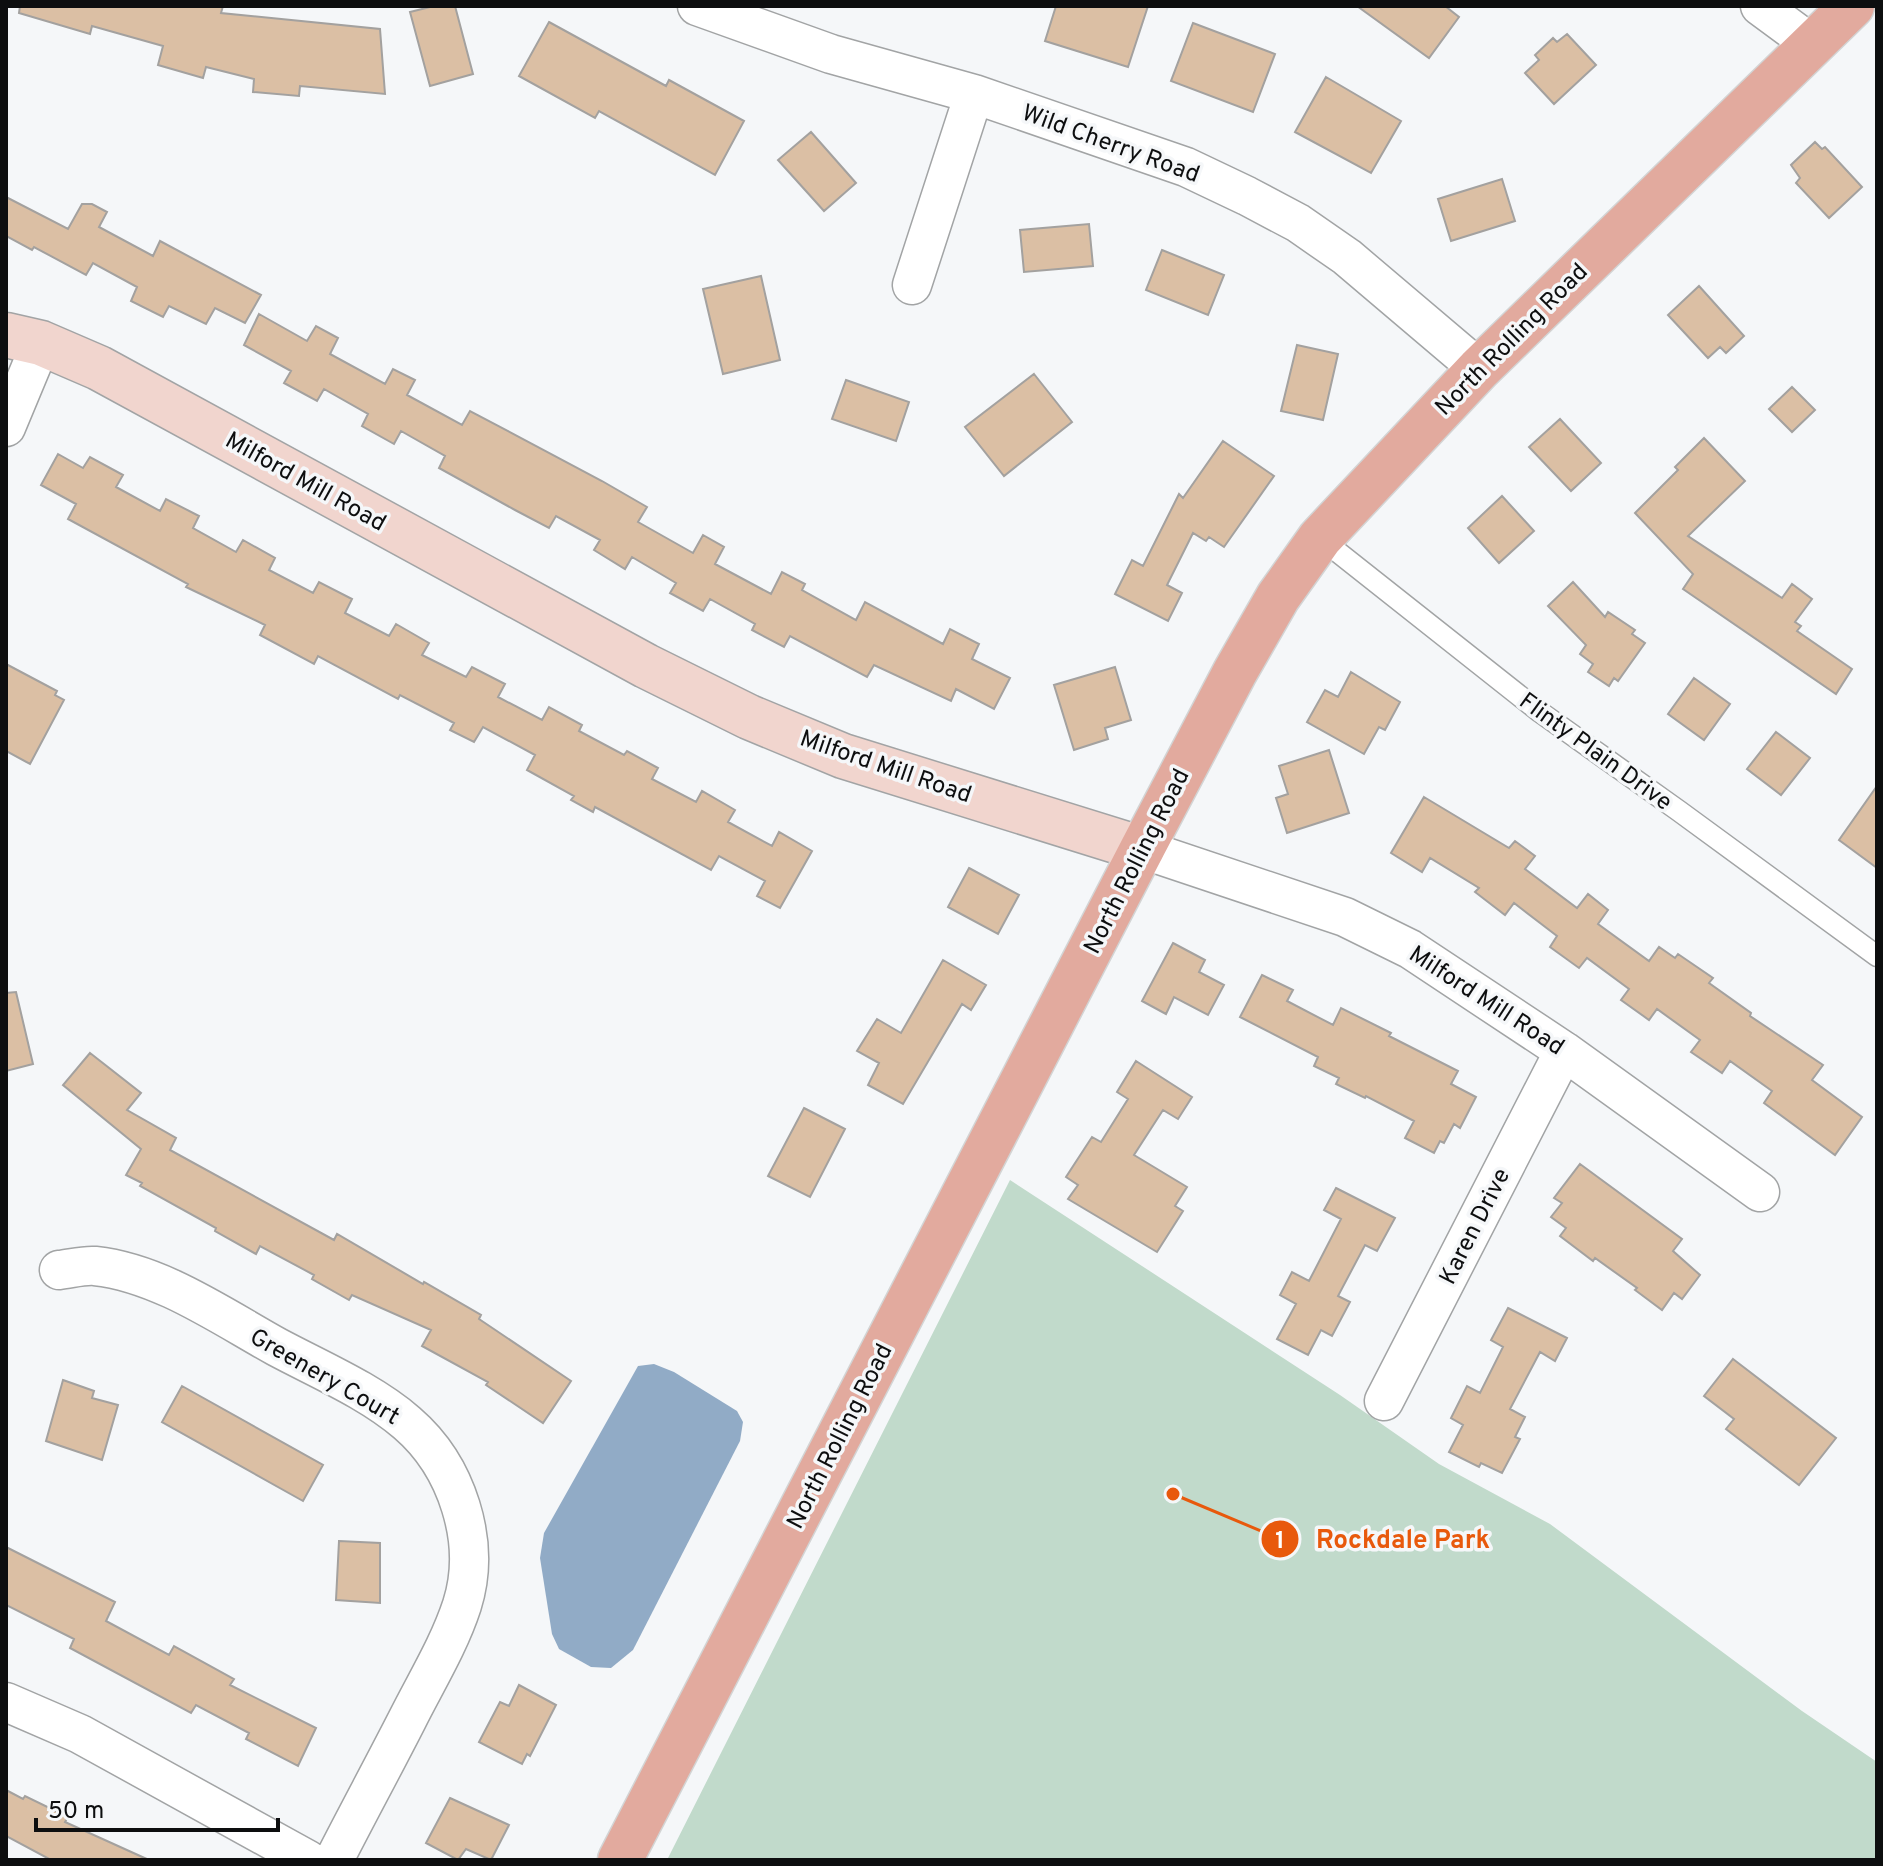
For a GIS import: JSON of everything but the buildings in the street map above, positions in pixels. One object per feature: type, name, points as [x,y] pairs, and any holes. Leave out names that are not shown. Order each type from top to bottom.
[{"type":"main road","name":"North Rolling Road","points":[[620,1860],[1142,849],[1278,597],[1320,538],[1479,369],[1852,6]]},
{"type":"main road","name":"Milford Mill Road","points":[[23,339],[99,368],[646,666],[749,717],[843,756],[1142,849]]},
{"type":"street","name":"Wild Cherry Road","points":[[697,6],[780,20],[831,54],[974,94],[1186,167],[1298,223],[1347,257],[1479,369]]},
{"type":"street","points":[[1760,6],[1813,45]]},
{"type":"street","points":[[912,285],[974,94]]},
{"type":"street","points":[[6,427],[23,339]]},
{"type":"street","name":"Milford Mill Road","points":[[1142,849],[1345,917],[1410,949],[1564,1051],[1760,1192]]},
{"type":"street","name":"Karen Drive","points":[[1384,1401],[1564,1051]]},
{"type":"street","name":"Greenery Court","points":[[59,1270],[93,1266],[130,1274],[171,1290],[367,1396],[407,1423],[433,1450],[454,1484],[466,1528],[468,1568],[463,1603],[448,1641],[334,1860]]},
{"type":"street","points":[[6,1702],[80,1734],[308,1860]]},
{"type":"lane","name":"Flinty Plain Drive","points":[[1320,538],[1540,712],[1877,956]]},
{"type":"green space","points":[[1010,1180],[1340,1395],[1439,1464],[1550,1524],[1802,1711],[1877,1762],[1877,1860],[667,1860]]},
{"type":"water","points":[[654,1364],[674,1372],[737,1411],[743,1422],[740,1441],[633,1650],[611,1668],[591,1667],[559,1649],[552,1634],[540,1558],[544,1533],[638,1366]]},
{"type":"place","name":"Rockdale Park","points":[[1173,1494]]}]
